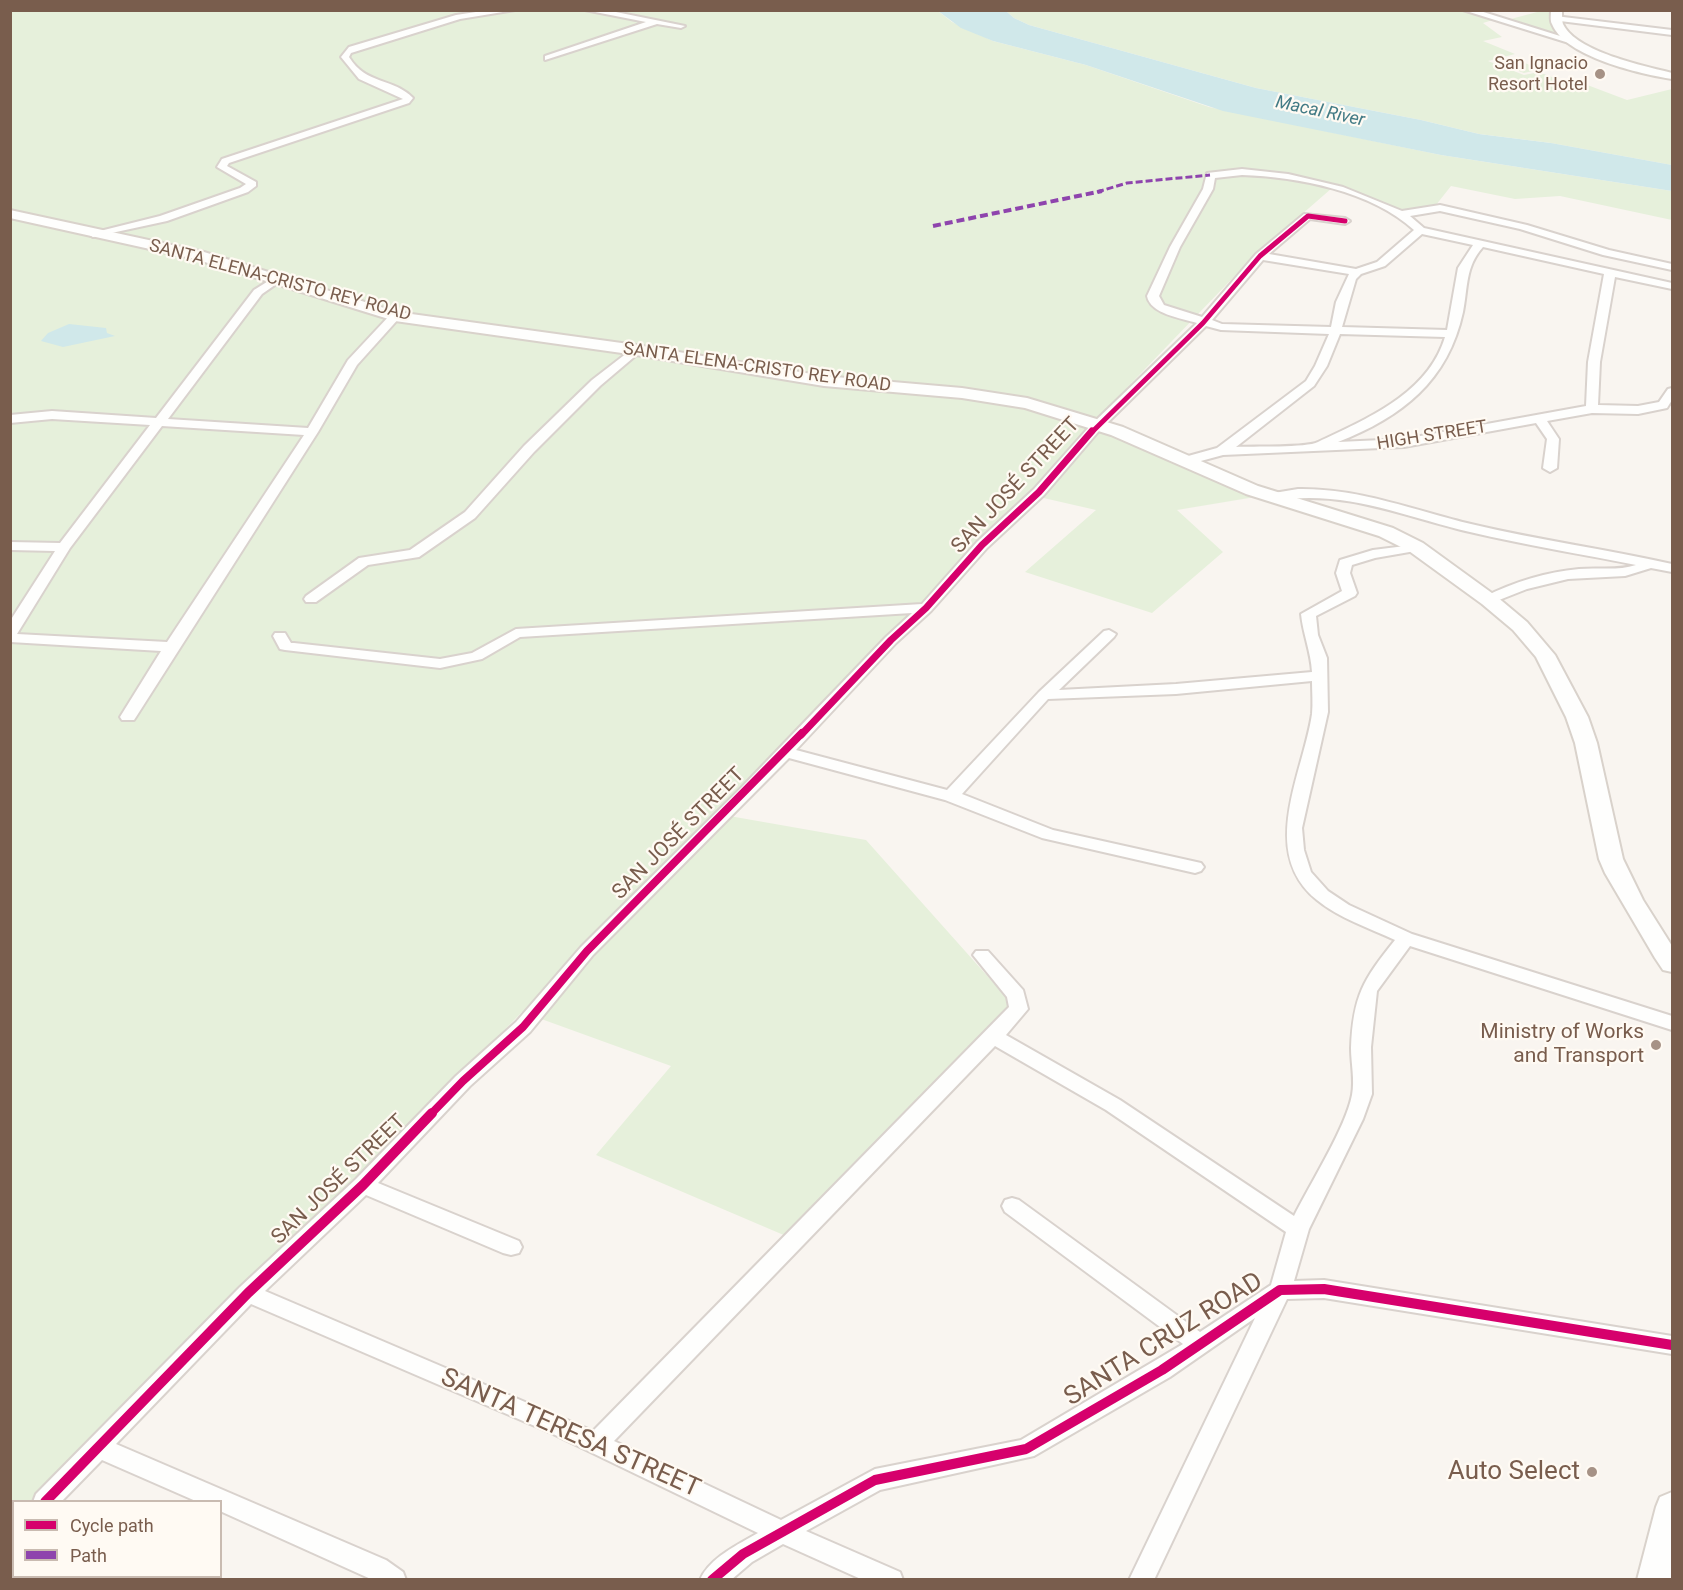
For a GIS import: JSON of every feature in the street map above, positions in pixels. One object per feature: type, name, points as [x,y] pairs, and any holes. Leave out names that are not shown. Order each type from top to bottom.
[{"type":"main road","points":[[1556,14],[1558,28],[1572,41],[1607,58],[1672,76]]},
{"type":"main road","name":"SANTA ELENA-CRISTO REY ROAD","points":[[10,214],[93,234],[199,255],[395,316],[636,350],[849,385],[986,395],[1045,408],[1099,424],[1273,497],[1369,526],[1416,547],[1490,600],[1528,634],[1545,655],[1561,684],[1586,743],[1615,868],[1638,913],[1672,964]]},
{"type":"main road","points":[[1654,1580],[1672,1507]]},
{"type":"street","points":[[93,234],[163,219],[244,190],[252,184],[251,182],[225,169],[222,166],[225,161],[408,98],[354,73],[345,57],[352,49],[459,17],[511,10]]},
{"type":"street","points":[[589,10],[681,26]]},
{"type":"street","points":[[1467,10],[1572,41]]},
{"type":"street","points":[[1556,14],[1672,33]]},
{"type":"street","points":[[548,58],[655,22]]},
{"type":"street","points":[[1451,334],[1221,327],[1203,323],[1160,307],[1154,302],[1153,296],[1176,247],[1208,189],[1210,175],[1248,172],[1308,183],[1375,201],[1402,214],[1420,230],[1672,286]]},
{"type":"street","points":[[1402,214],[1440,208],[1523,227],[1607,253],[1672,267]]},
{"type":"street","name":"SAN JOSÉ STREET","points":[[47,1500],[248,1293],[363,1185],[463,1081],[523,1027],[594,944],[786,752],[891,639],[926,608],[978,550],[1039,492],[1099,424],[1203,323],[1260,256],[1308,216],[1345,220]]},
{"type":"street","points":[[1260,256],[1357,272],[1382,264],[1400,245],[1420,230]]},
{"type":"street","points":[[1312,447],[1357,430],[1396,404],[1436,366],[1447,351],[1458,308],[1462,267],[1468,254],[1480,244]]},
{"type":"street","points":[[1222,451],[1310,383],[1321,366],[1336,330],[1342,302],[1351,278],[1357,272]]},
{"type":"street","points":[[1592,409],[1594,362],[1600,321],[1609,291],[1610,274]]},
{"type":"street","points":[[10,633],[64,547],[258,292],[278,278]]},
{"type":"street","points":[[128,717],[171,647],[312,432],[352,363],[395,316]]},
{"type":"street","points":[[311,599],[364,561],[414,554],[470,515],[529,449],[596,383],[636,350]]},
{"type":"street","name":"HIGH STREET","points":[[1186,461],[1222,451],[1404,443],[1592,409],[1654,408],[1663,405],[1672,392]]},
{"type":"street","points":[[10,419],[52,415],[312,432]]},
{"type":"street","points":[[1540,418],[1553,439],[1550,468]]},
{"type":"street","points":[[1273,497],[1295,493],[1356,498],[1471,528],[1672,568]]},
{"type":"street","points":[[10,546],[64,547]]},
{"type":"street","points":[[1416,547],[1373,554],[1345,563],[1342,573],[1350,593],[1308,614],[1311,635],[1319,658],[1320,712],[1294,828],[1297,858],[1303,874],[1322,895],[1343,909],[1406,938],[1672,1023]]},
{"type":"street","points":[[1490,600],[1543,580],[1581,573],[1634,570],[1649,563]]},
{"type":"street","points":[[280,636],[285,646],[315,652],[338,652],[408,664],[440,664],[465,660],[493,651],[516,633],[926,608]]},
{"type":"street","points":[[951,796],[1044,695],[1109,634]]},
{"type":"street","points":[[10,638],[171,647]]},
{"type":"street","points":[[1044,695],[1176,689],[1320,676]]},
{"type":"street","points":[[786,752],[951,796],[1048,834],[1195,867]]},
{"type":"street","points":[[1141,1580],[1280,1290],[1298,1229],[1353,1119],[1362,1094],[1361,1047],[1368,992],[1378,972],[1406,938]]},
{"type":"street","points":[[597,1443],[1019,1009],[1016,995],[982,956]]},
{"type":"street","points":[[993,1035],[1113,1105],[1298,1229]]},
{"type":"street","points":[[363,1185],[511,1247]]},
{"type":"street","points":[[1012,1206],[1198,1343]]},
{"type":"street","name":"SANTA CRUZ ROAD","points":[[712,1580],[742,1554],[875,1480],[1026,1449],[1162,1370],[1198,1343],[1280,1290],[1324,1289],[1672,1345]]},
{"type":"street","name":"SANTA TERESA STREET","points":[[248,1293],[597,1443],[782,1532],[891,1580]]},
{"type":"street","points":[[98,1447],[220,1500]]},
{"type":"street","points":[[222,1501],[377,1568],[394,1580]]},
{"type":"green space","points":[[11,11],[938,11],[952,22],[993,41],[1086,65],[1209,107],[1441,155],[1672,191],[1672,220],[1560,196],[1515,199],[1451,186],[1436,205],[1403,211],[1372,199],[1332,188],[1254,256],[1090,426],[1124,438],[1255,497],[1177,510],[1223,552],[1152,613],[1025,572],[1096,510],[1026,494],[718,814],[866,840],[1015,1007],[786,1236],[596,1155],[671,1066],[522,1012],[44,1500],[12,1500],[11,1535]]},
{"type":"green space","points":[[1006,11],[1474,11],[1499,18],[1483,23],[1502,37],[1483,41],[1515,54],[1488,61],[1524,75],[1539,72],[1572,85],[1582,83],[1627,100],[1672,89],[1672,165],[1551,143],[1479,134],[1421,120],[1256,88],[1029,25],[1014,18]]},
{"type":"green space","points":[[1541,11],[1557,11],[1555,21],[1572,41],[1507,20]]},
{"type":"green space","points":[[1511,58],[1541,69],[1524,73],[1494,62]]},
{"type":"water","name":"Macal River","points":[[938,11],[1006,11],[1014,18],[1029,25],[1256,88],[1421,120],[1479,134],[1551,143],[1672,165],[1672,191],[1441,155],[1223,111],[1086,65],[993,41],[961,28]]},
{"type":"water","points":[[69,324],[106,328],[107,333],[115,336],[63,347],[41,341],[48,333]]},
{"type":"marked path","points":[[933,226],[1042,202],[1085,196],[1127,183],[1210,175]]},
{"type":"cycle path","points":[[47,1500],[248,1293],[363,1185],[463,1081],[523,1027],[587,951],[648,892],[695,841],[747,792],[891,640],[926,608],[982,545],[1039,492],[1094,429],[1203,323],[1260,256],[1308,216],[1345,221]]},
{"type":"cycle path","points":[[712,1580],[743,1554],[875,1480],[1026,1449],[1162,1370],[1280,1290],[1324,1289],[1672,1345]]},
{"type":"place","name":"San Ignacio Resort Hotel","points":[[1600,74]]},
{"type":"place","name":"Ministry of Works and Transport","points":[[1656,1045]]},
{"type":"place","name":"Auto Select","points":[[1592,1472]]}]
